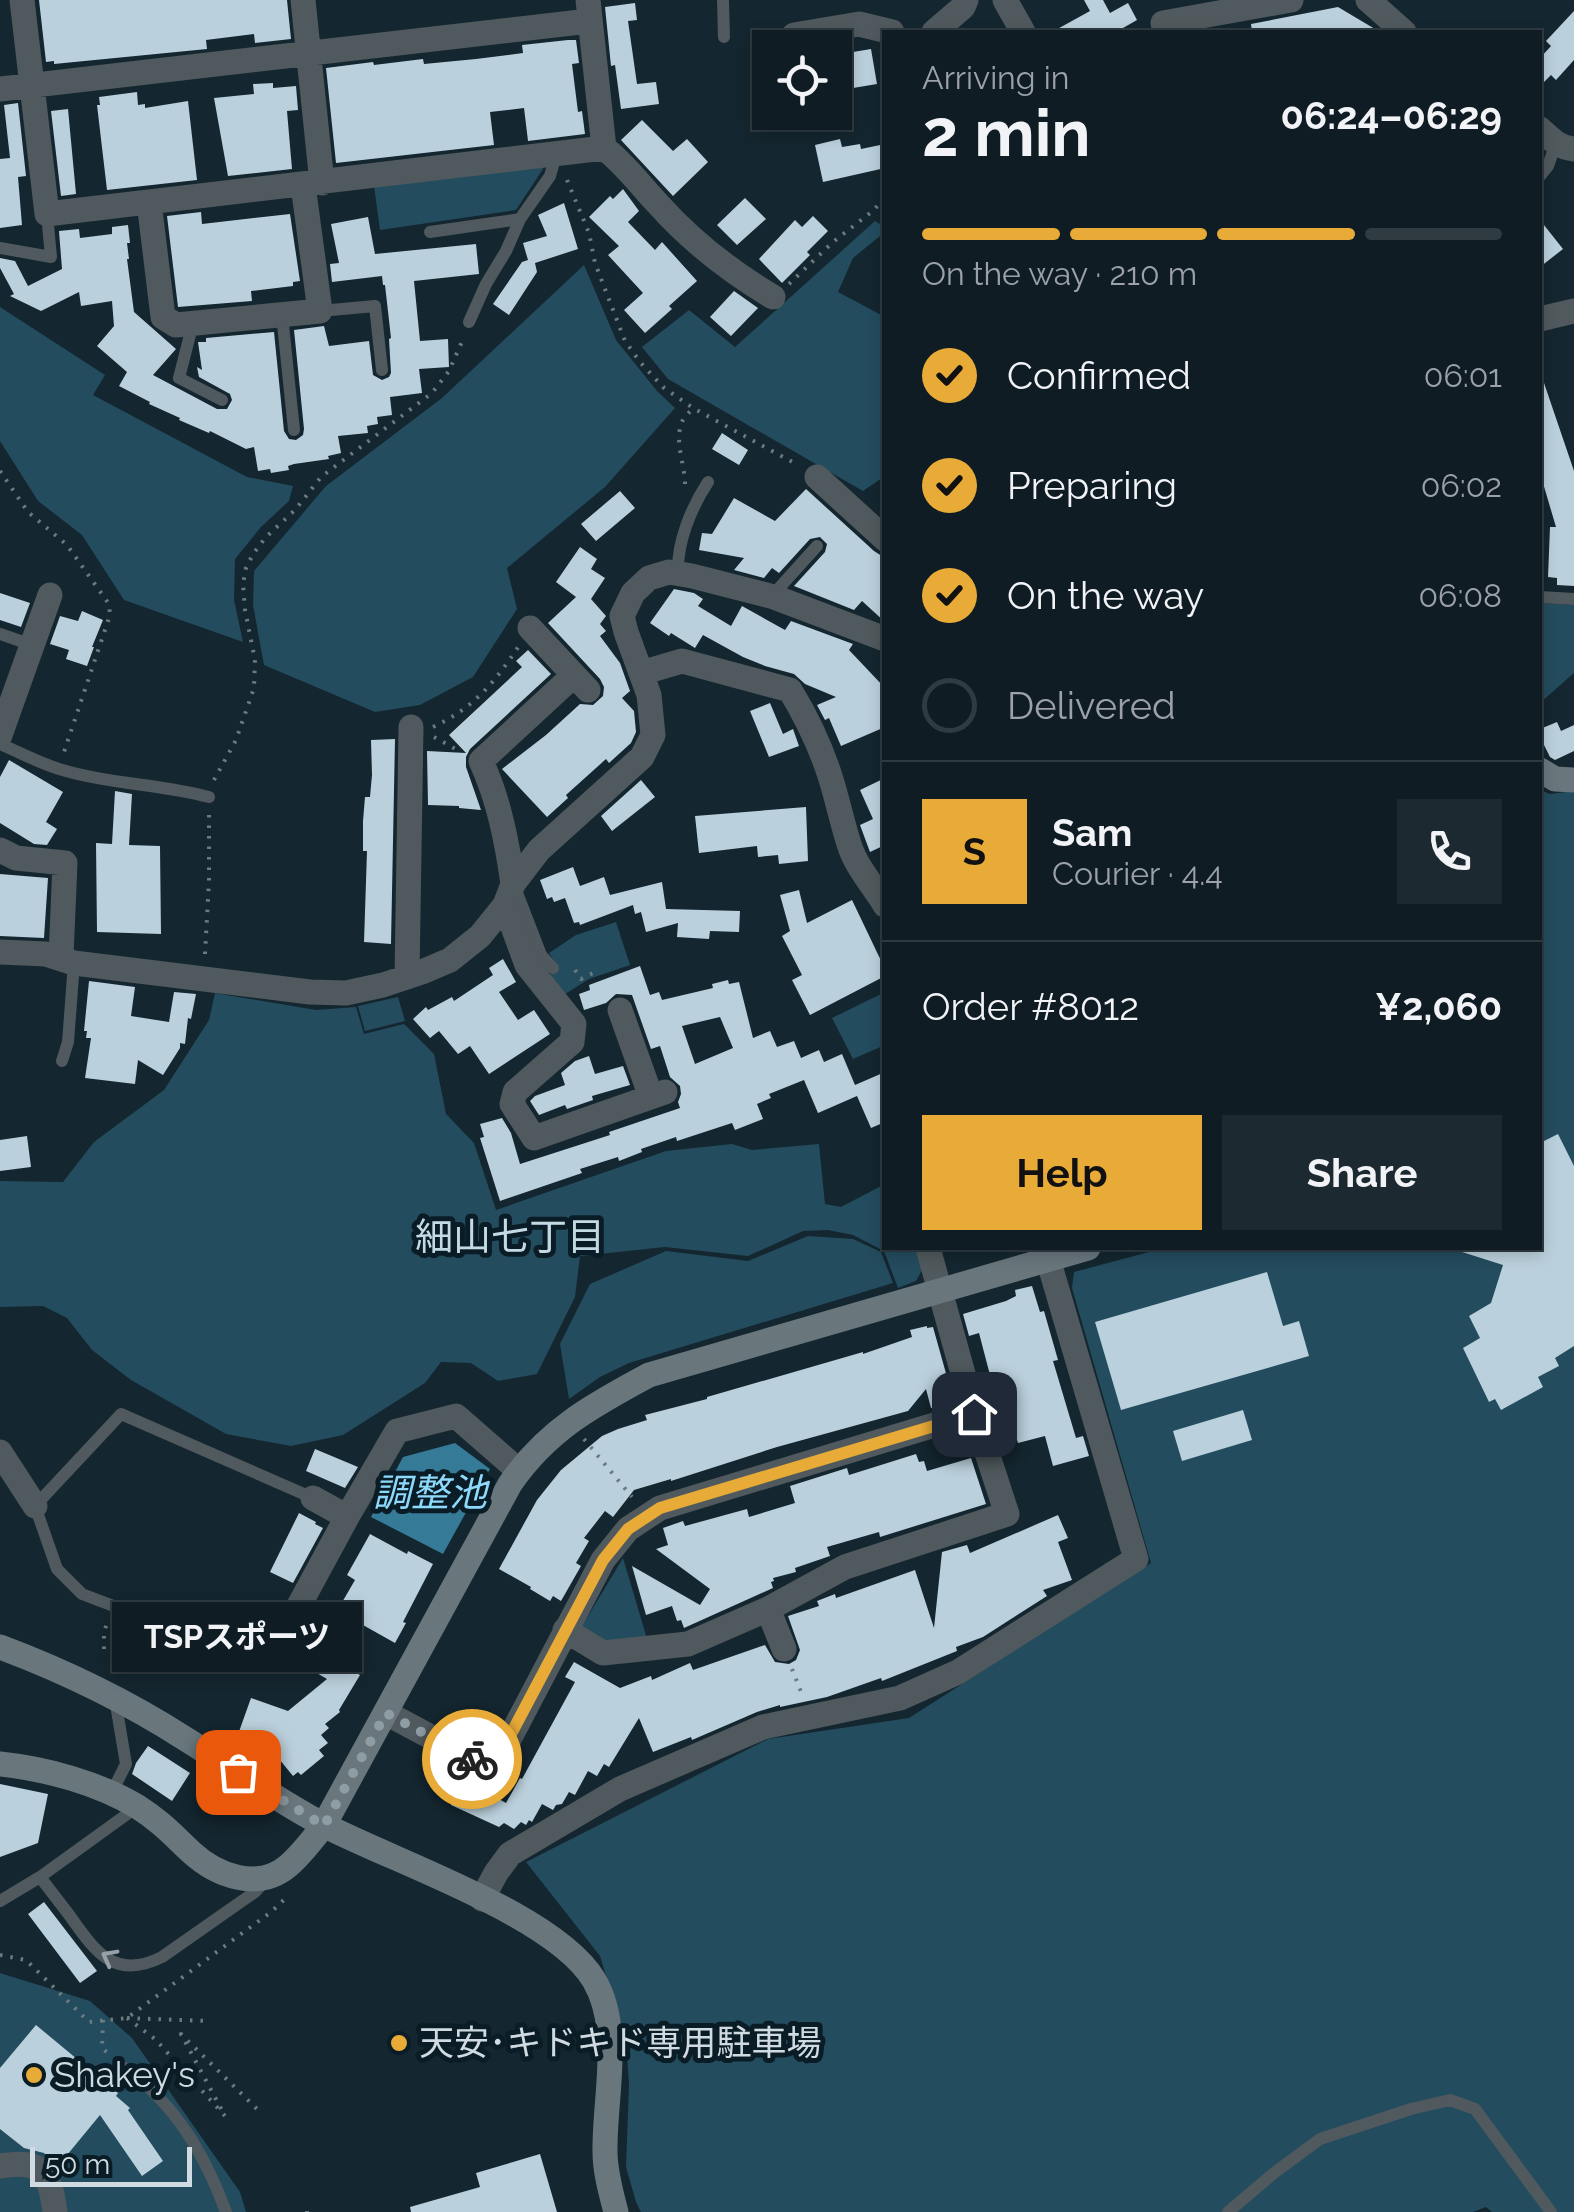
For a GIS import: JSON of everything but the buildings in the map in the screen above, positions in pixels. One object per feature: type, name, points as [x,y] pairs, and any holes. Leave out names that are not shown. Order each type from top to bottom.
[{"type":"street","points":[[22,0],[47,214],[604,148],[618,158],[660,208],[734,274],[773,297]]},
{"type":"street","points":[[149,202],[163,316],[176,325],[320,311],[303,0]]},
{"type":"street","points":[[936,30],[966,0]]},
{"type":"street","points":[[1005,0],[1022,30]]},
{"type":"street","points":[[1163,23],[1195,9],[1291,0]]},
{"type":"street","points":[[1374,2],[1402,30]]},
{"type":"street","points":[[0,89],[308,54],[588,10],[604,148]]},
{"type":"street","points":[[823,30],[858,24],[884,30]]},
{"type":"street","points":[[1542,319],[1574,311]]},
{"type":"street","points":[[818,476],[882,536]]},
{"type":"street","points":[[0,952],[30,952],[310,992],[346,992],[407,977],[450,960],[480,936],[539,850],[642,757],[652,735],[648,695],[622,616],[633,593],[650,578],[668,572],[774,597],[882,638]]},
{"type":"street","points":[[0,735],[50,595]]},
{"type":"street","points":[[530,628],[580,683],[481,762],[508,846],[509,894],[526,966],[574,1024],[572,1042],[514,1092],[512,1104],[534,1138],[658,1094],[620,1010]]},
{"type":"street","points":[[641,672],[682,661],[790,690],[812,726],[849,844],[873,866],[872,882],[882,900]]},
{"type":"street","points":[[407,977],[410,728]]},
{"type":"street","points":[[1542,771],[1555,779],[1574,780]]},
{"type":"street","points":[[0,850],[16,858],[64,863],[68,960]]},
{"type":"street","points":[[565,1630],[603,1652],[688,1644],[768,1609],[844,1567],[1007,1514],[974,1414],[929,1250]]},
{"type":"street","points":[[0,1764],[23,1766],[112,1792],[163,1823],[192,1854],[213,1869],[252,1880],[286,1868],[324,1826],[519,1471],[552,1435],[595,1404],[649,1376],[1081,1250]]},
{"type":"street","points":[[482,1898],[510,1854],[620,1789],[762,1727],[860,1708],[930,1686],[1136,1559],[1048,1259]]},
{"type":"street","points":[[386,1713],[492,1770],[603,1560],[628,1529],[660,1508],[974,1414]]},
{"type":"street","points":[[276,1648],[397,1431],[456,1416],[519,1471]]},
{"type":"street","points":[[0,1452],[35,1506]]},
{"type":"street","points":[[313,1498],[347,1517]]},
{"type":"street","points":[[768,1609],[784,1649]]},
{"type":"street","points":[[0,1647],[115,1698],[324,1826],[482,1898],[540,1930],[578,1960],[595,1982],[606,2017],[610,2049],[605,2154],[616,2212]]},
{"type":"street","points":[[0,2166],[22,2162],[42,2172],[51,2182],[55,2212]]},
{"type":"lane","points":[[723,0],[724,37]]},
{"type":"lane","points":[[1542,174],[1557,140]]},
{"type":"lane","points":[[469,322],[520,219],[550,176],[556,154]]},
{"type":"lane","points":[[0,248],[52,257],[47,214]]},
{"type":"lane","points":[[430,232],[520,219]]},
{"type":"lane","points":[[320,311],[375,306],[382,370]]},
{"type":"lane","points":[[282,315],[294,430]]},
{"type":"lane","points":[[194,324],[179,378],[222,400]]},
{"type":"lane","points":[[678,574],[678,560],[694,504],[708,482]]},
{"type":"lane","points":[[774,597],[817,546]]},
{"type":"lane","points":[[1542,598],[1574,599]]},
{"type":"lane","points":[[0,634],[32,645]]},
{"type":"lane","points":[[0,744],[58,769],[209,797]]},
{"type":"lane","points":[[509,894],[552,968]]},
{"type":"lane","points":[[62,1061],[68,1042],[68,960]]},
{"type":"lane","points":[[276,1648],[266,1638],[228,1624],[124,1610],[82,1594],[57,1568],[35,1506],[121,1414],[313,1498]]},
{"type":"lane","points":[[112,1792],[126,1764],[115,1698]]},
{"type":"lane","points":[[0,1901],[137,1807]]},
{"type":"lane","points":[[40,1877],[100,1954],[128,1966],[162,1957],[254,1892],[273,1874]]},
{"type":"lane","points":[[124,2068],[150,2086],[190,2135],[226,2212]]},
{"type":"lane","points":[[1228,2212],[1320,2139],[1450,2100],[1475,2108],[1551,2212]]},
{"type":"path","points":[[556,154],[589,233],[595,262],[624,341],[663,387],[693,408],[818,476]]},
{"type":"path","points":[[773,297],[882,200]]},
{"type":"path","points":[[202,979],[210,880],[209,797],[236,740],[254,688],[255,660],[245,610],[246,568],[266,537],[295,510],[320,476],[438,386],[449,371],[469,322]]},
{"type":"path","points":[[685,486],[680,448],[682,422],[693,408]]},
{"type":"path","points":[[481,762],[468,760],[456,748],[424,731],[475,702],[530,628]]},
{"type":"path","points":[[575,970],[581,979],[597,971]]},
{"type":"path","points":[[568,1423],[648,1516]]},
{"type":"path","points":[[104,1649],[112,1606]]},
{"type":"path","points":[[784,1649],[806,1706]]},
{"type":"path","points":[[127,2018],[271,1912],[298,1886]]},
{"type":"path","points":[[0,1956],[26,1960],[89,2022],[127,2018],[207,2021]]},
{"type":"path","points":[[127,2018],[155,2039],[225,2116],[181,2034],[258,2110]]},
{"type":"path","points":[[103,2020],[102,2048],[124,2068]]},
{"type":"shaded area","points":[[541,164],[543,169],[516,210],[380,230],[374,186]]},
{"type":"shaded area","points":[[875,221],[882,225],[882,234],[853,258],[838,292],[882,315],[882,478],[863,491],[668,379],[642,347],[689,310],[735,347]]},
{"type":"shaded area","points":[[584,265],[616,340],[675,408],[605,487],[507,568],[517,609],[473,677],[420,705],[375,712],[264,665],[253,605],[254,571],[326,486],[442,398]]},
{"type":"shaded area","points":[[0,307],[105,375],[93,395],[247,477],[293,486],[289,501],[235,559],[234,600],[243,642],[124,600],[82,535],[38,501],[0,441]]},
{"type":"shaded area","points":[[1542,603],[1574,605],[1574,673],[1542,701]]},
{"type":"shaded area","points":[[1542,791],[1550,794],[1574,791],[1574,2212],[1492,2212],[1486,2207],[1473,2212],[641,2212],[626,2167],[626,2041],[600,1956],[526,1862],[768,1739],[909,1718],[1151,1563],[1072,1288],[1074,1272],[1156,1250],[1542,1250]]},
{"type":"shaded area","points":[[616,922],[630,965],[589,979],[562,996],[545,979],[558,967],[549,953],[576,935]]},
{"type":"shaded area","points":[[215,993],[316,1010],[356,1007],[364,1034],[404,1024],[434,1054],[446,1114],[474,1143],[496,1210],[666,1151],[732,1144],[752,1150],[819,1144],[825,1204],[841,1207],[882,1186],[882,1250],[853,1235],[828,1230],[803,1231],[748,1256],[665,1247],[580,1256],[575,1297],[537,1374],[498,1381],[471,1363],[441,1362],[425,1383],[343,1435],[291,1446],[226,1434],[131,1380],[92,1350],[67,1318],[43,1306],[0,1307],[0,1181],[63,1182],[94,1142],[164,1090],[209,1020]]},
{"type":"shaded area","points":[[882,993],[882,1046],[853,1059],[832,1018]]},
{"type":"shaded area","points":[[398,997],[405,1021],[365,1031],[358,1006]]},
{"type":"shaded area","points":[[808,1236],[853,1239],[881,1252],[893,1283],[629,1363],[569,1399],[560,1344],[590,1284],[666,1251],[748,1261]]},
{"type":"shaded area","points":[[917,1250],[922,1270],[916,1281],[898,1288],[884,1251]]},
{"type":"shaded area","points":[[623,1558],[648,1642],[605,1647],[582,1626]]},
{"type":"shaded area","points":[[0,1973],[90,2001],[132,2038],[240,2192],[246,2212],[0,2212]]},
{"type":"water","name":"調整池","points":[[455,1443],[490,1469],[443,1554],[371,1517],[403,1457]]},
{"type":"way so far","points":[[238,1772],[324,1826],[386,1713],[472,1759]]},
{"type":"place","name":"TSPスポーツ","points":[[238,1772]]},
{"type":"place","name":"天安･キドキド専用駐車場","points":[[399,2043]]},
{"type":"place","name":"Shakey's","points":[[34,2075]]},
{"type":"district","name":"細山七丁目","points":[[510,1237]]},
{"type":"route","points":[[472,1759],[492,1770],[603,1560],[628,1529],[660,1508],[974,1414]]}]
